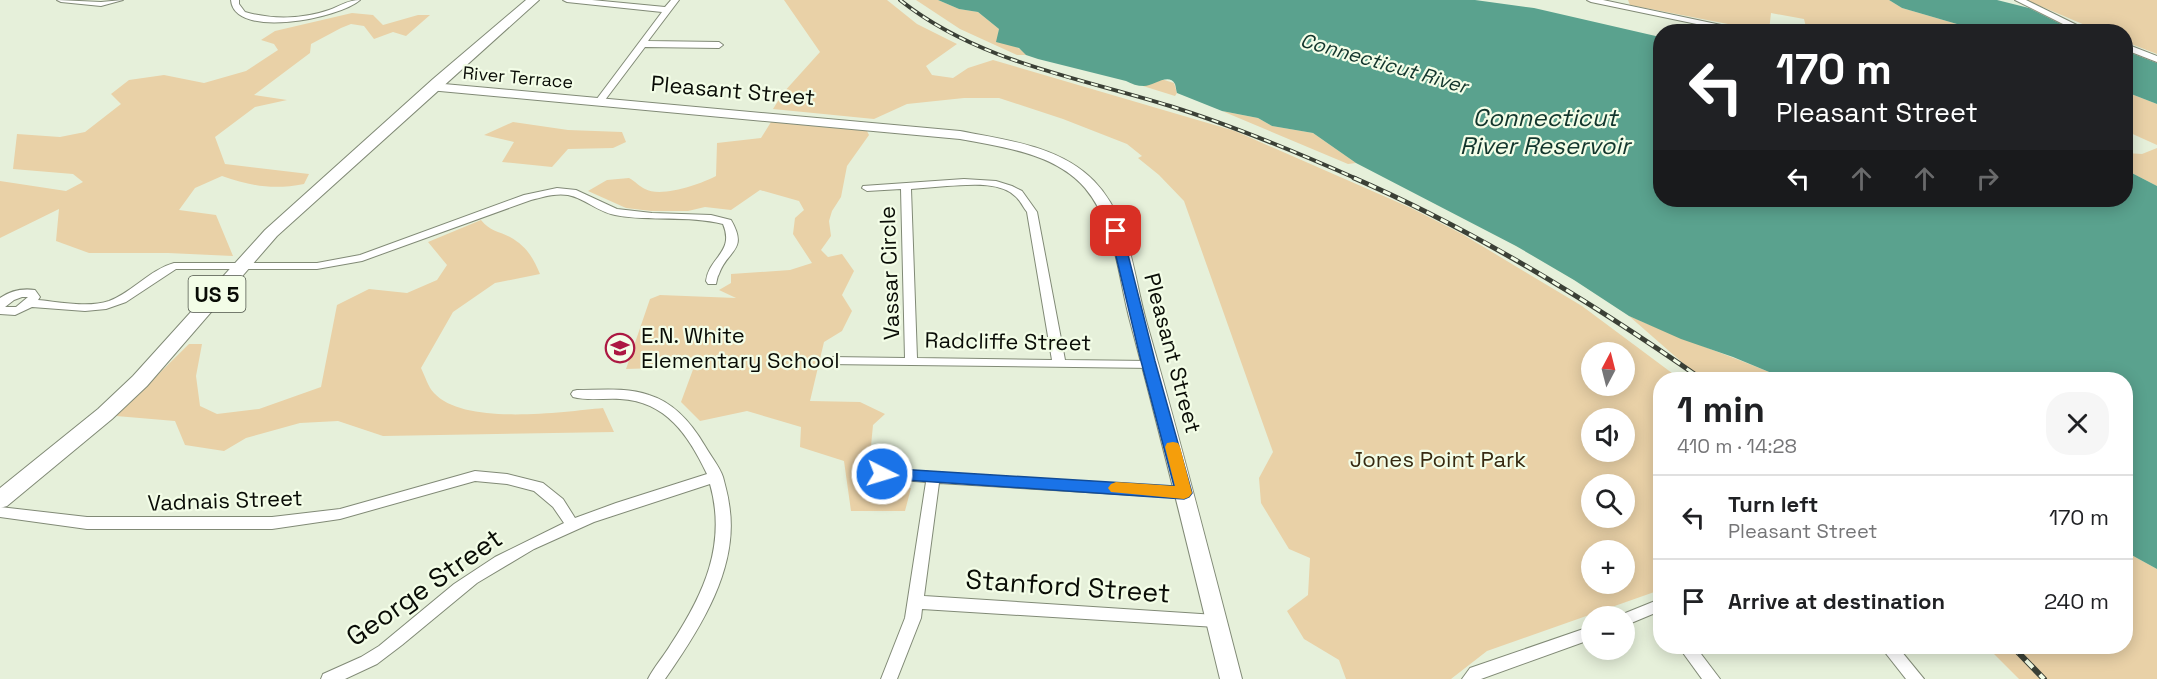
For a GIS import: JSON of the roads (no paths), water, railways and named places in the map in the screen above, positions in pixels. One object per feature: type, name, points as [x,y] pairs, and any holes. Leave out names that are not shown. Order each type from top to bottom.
[{"type":"main road","name":"US 5","points":[[0,500],[105,414],[140,381],[271,233],[533,0]]},
{"type":"street","points":[[61,0],[101,4],[119,0]]},
{"type":"street","points":[[235,0],[242,14],[275,20],[333,12],[356,0]]},
{"type":"street","points":[[567,0],[667,10]]},
{"type":"street","points":[[599,102],[675,0]]},
{"type":"street","points":[[1591,0],[1710,24]]},
{"type":"street","points":[[2019,0],[2070,24]]},
{"type":"street","points":[[642,44],[719,45]]},
{"type":"street","points":[[2133,50],[2157,59]]},
{"type":"street","name":"River Terrace","points":[[433,87],[599,102]]},
{"type":"street","name":"Pleasant Street","points":[[599,102],[960,135],[1023,147],[1062,164],[1089,184],[1111,216],[1121,246],[1149,365],[1231,679]]},
{"type":"street","name":"Vassar Circle","points":[[911,360],[906,186],[946,182],[1007,187],[1017,192],[1032,212],[1059,363]]},
{"type":"street","points":[[867,188],[906,186]]},
{"type":"street","points":[[30,303],[98,307],[114,303],[156,273],[174,266],[317,266],[362,258],[528,197],[557,191],[573,192],[615,212],[711,218],[727,222],[733,235],[730,249],[712,273],[712,281]]},
{"type":"street","points":[[0,304],[10,297],[26,293],[34,297],[30,303],[15,311],[0,310]]},
{"type":"street","name":"Radcliffe Street","points":[[830,361],[911,360],[1149,365]]},
{"type":"street","points":[[578,394],[644,398],[660,404],[680,419],[711,465],[716,477],[724,516],[722,555],[705,602],[656,679]]},
{"type":"street","points":[[882,474],[1184,493]]},
{"type":"street","name":"Vadnais Street","points":[[0,512],[87,524],[272,523],[340,514],[475,476],[507,479],[538,487],[558,503],[572,524]]},
{"type":"street","name":"George Street","points":[[330,679],[371,659],[472,579],[572,524],[625,504],[716,477]]},
{"type":"street","points":[[889,679],[913,618],[933,479]]},
{"type":"street","name":"Stanford Street","points":[[916,602],[1216,621]]},
{"type":"street","points":[[1635,617],[1653,611]]},
{"type":"street","points":[[1470,679],[1476,673],[1581,636]]},
{"type":"street","points":[[1692,654],[1712,679]]},
{"type":"street","points":[[1894,654],[1916,679]]},
{"type":"water","name":"Connecticut River Reservoir","points":[[938,0],[1475,0],[1534,8],[1653,35],[1653,207],[2133,207],[2133,174],[2157,186],[2157,569],[2133,556],[2133,372],[1769,372],[1681,339],[1629,316],[1516,246],[1356,163],[1313,133],[1272,126],[1258,118],[1222,111],[1177,93],[1175,84],[1169,79],[1139,86],[1026,55],[1019,48],[996,42],[999,29],[978,12],[959,9]]},
{"type":"water","points":[[1889,0],[1997,0],[2029,8],[2061,24],[1957,24],[1902,8]]},
{"type":"water","points":[[2133,54],[2157,63],[2157,104],[2133,95]]},
{"type":"railway","points":[[900,0],[930,21],[962,39],[995,53],[1218,122],[1357,179]]},
{"type":"railway","points":[[1354,178],[1400,199],[1534,270],[1691,372]]},
{"type":"railway","points":[[2020,654],[2044,679]]},
{"type":"place","name":"E.N. White Elementary School","points":[[620,348]]},
{"type":"water label","name":"Connecticut River","points":[[1384,63]]},
{"type":"park label","name":"Jones Point Park","points":[[1438,459]]}]
